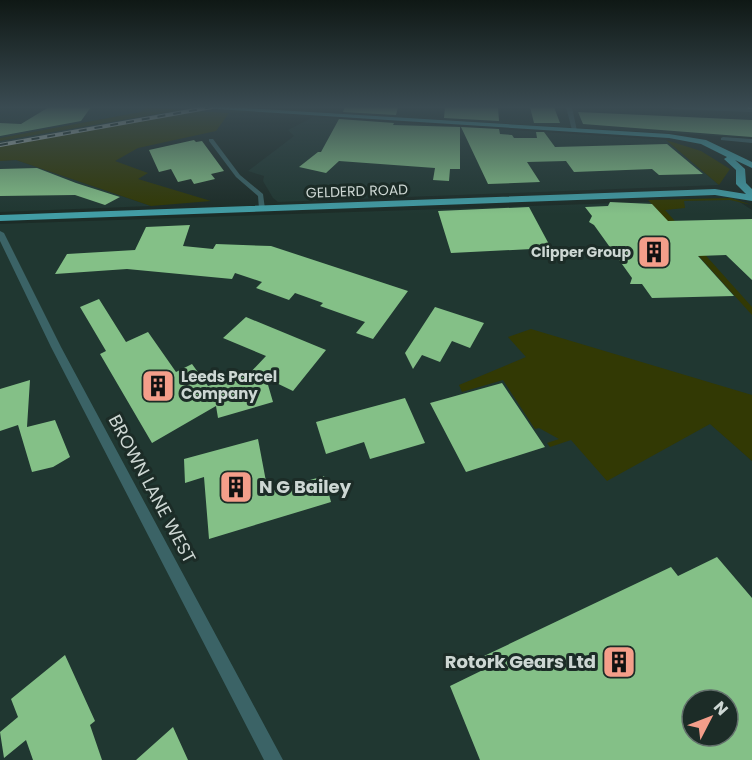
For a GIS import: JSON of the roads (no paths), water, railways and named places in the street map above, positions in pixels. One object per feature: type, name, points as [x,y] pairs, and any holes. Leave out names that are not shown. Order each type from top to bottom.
[{"type":"main road","points":[[688,142],[719,155],[740,169],[741,180],[752,196]]},
{"type":"main road","points":[[704,142],[752,165]]},
{"type":"main road","name":"GELDERD ROAD","points":[[715,192],[730,189],[752,173]]},
{"type":"main road","name":"GELDERD ROAD","points":[[0,218],[715,192],[752,196]]},
{"type":"street","points":[[213,142],[238,176],[261,195],[262,207]]},
{"type":"street","name":"BROWN LANE WEST","points":[[0,233],[4,250],[274,760]]},
{"type":"railway","points":[[0,145],[14,142]]},
{"type":"place","name":"Clipper Group","points":[[654,252]]},
{"type":"place","name":"Leeds Parcel Company","points":[[158,386]]},
{"type":"place","name":"N G Bailey","points":[[236,487]]},
{"type":"place","name":"Rotork Gears Ltd","points":[[619,662]]}]
